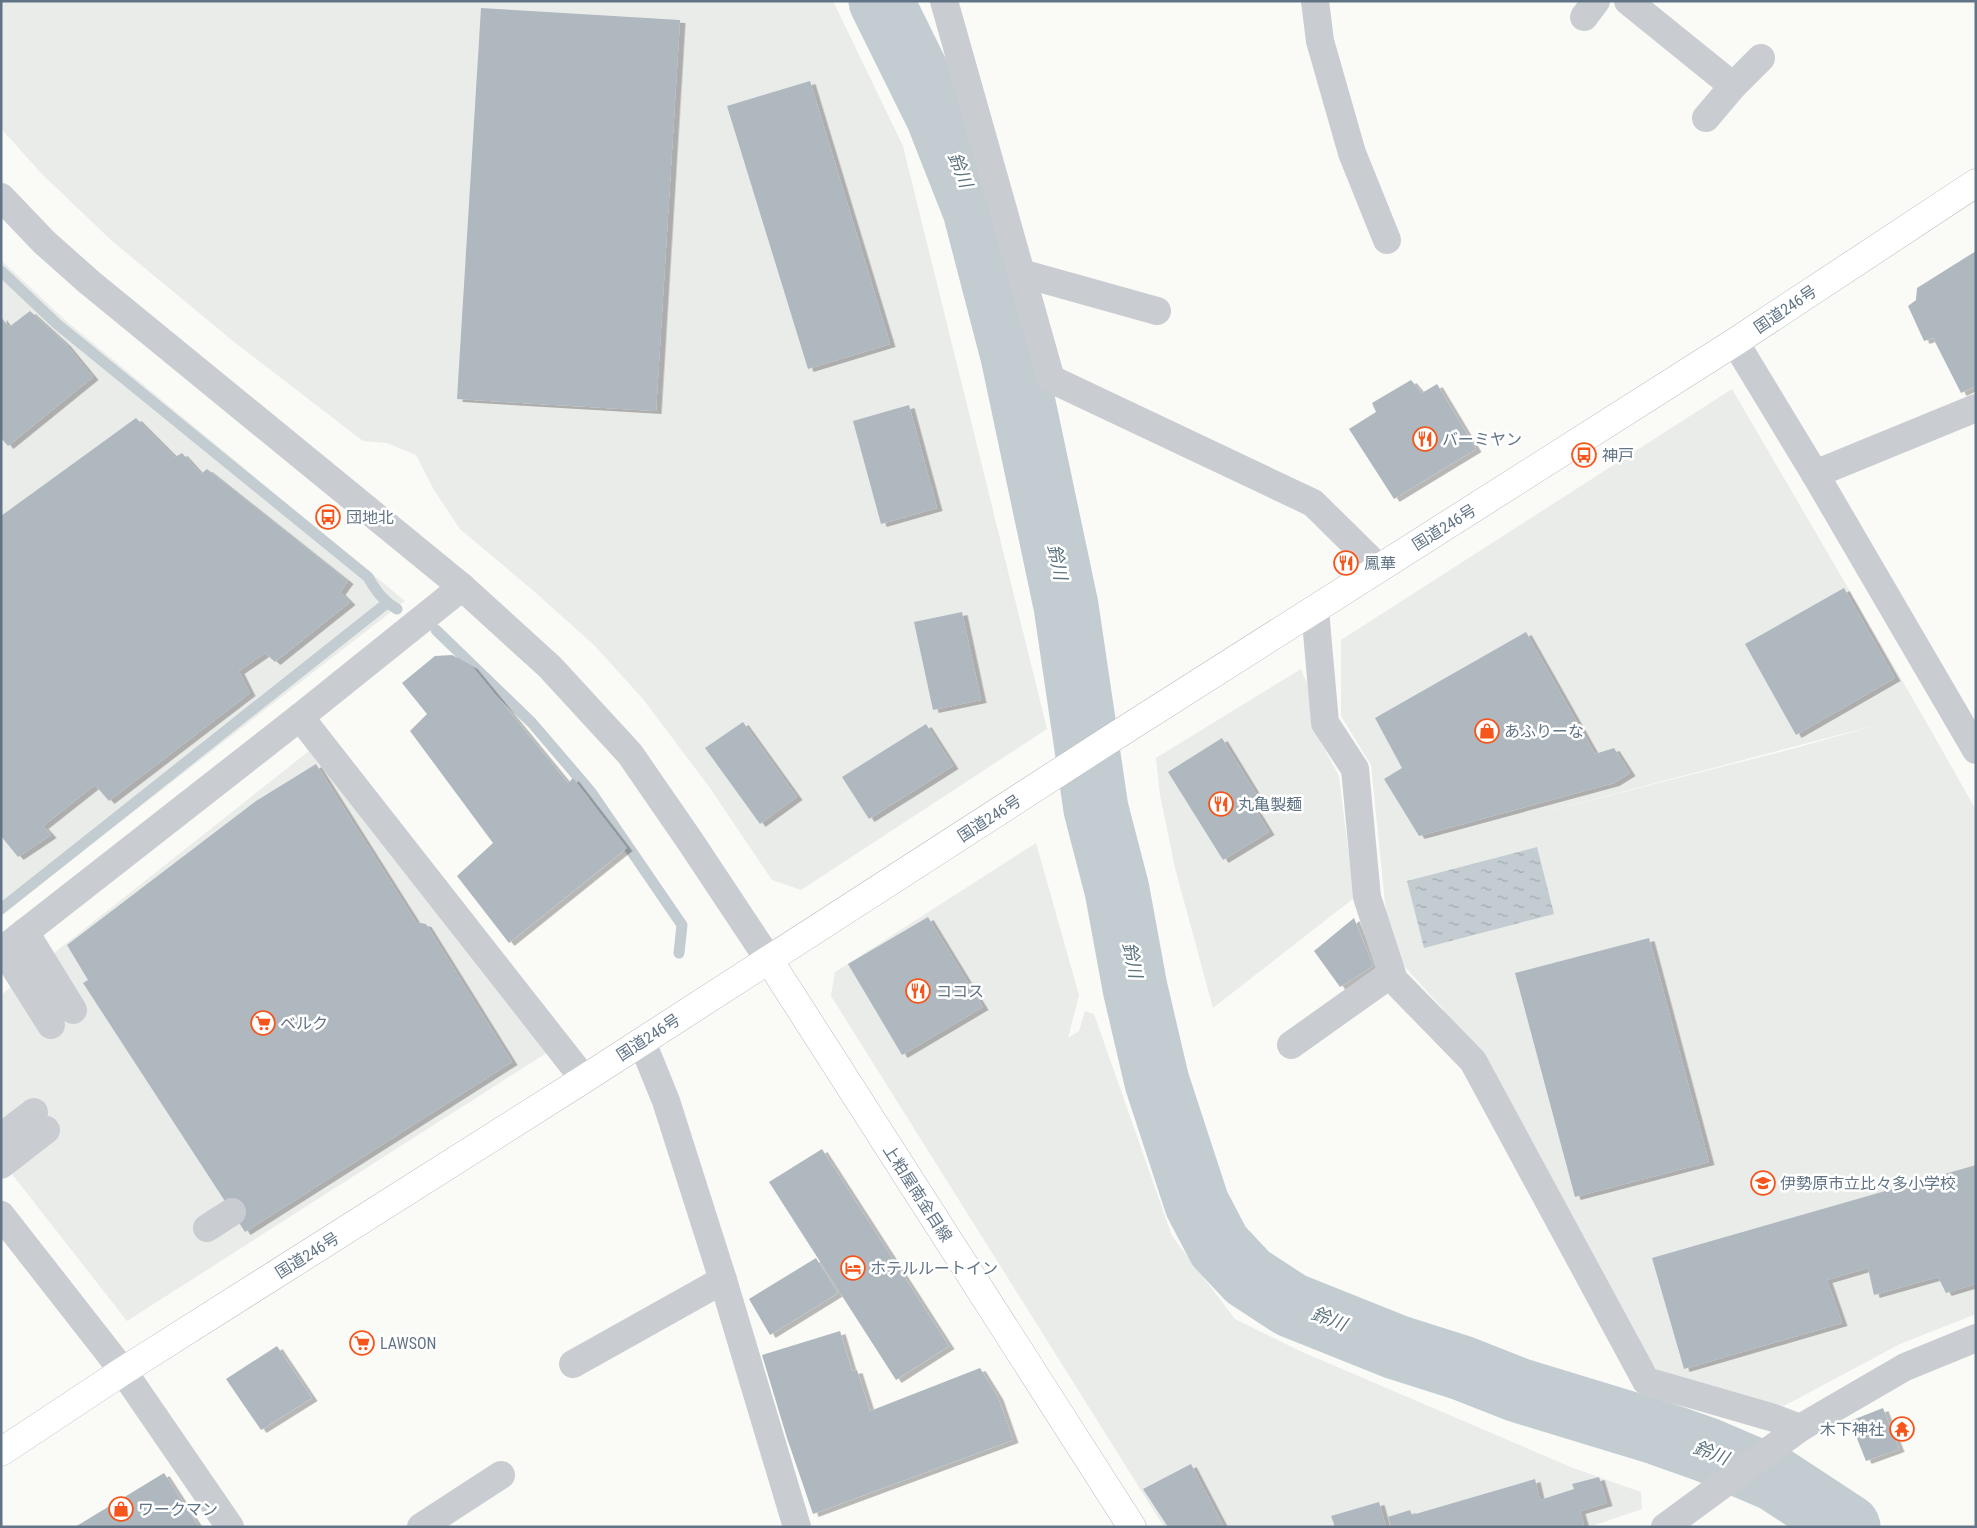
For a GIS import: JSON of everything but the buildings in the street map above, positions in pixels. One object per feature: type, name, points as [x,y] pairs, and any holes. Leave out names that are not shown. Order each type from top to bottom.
[{"type":"main road","name":"国道246号","points":[[1,1452],[642,1042],[1123,731],[1735,342],[1976,183]]},
{"type":"main road","name":"上粕屋南金目線","points":[[769,960],[1132,1527]]},
{"type":"street","points":[[944,1],[1051,379],[1313,503],[1379,568]]},
{"type":"street","points":[[1315,1],[1320,41],[1352,153],[1387,240]]},
{"type":"street","points":[[1628,1],[1733,86]]},
{"type":"street","points":[[1706,118],[1733,86],[1761,58]]},
{"type":"street","points":[[2,201],[89,282],[462,588],[550,667],[630,754],[769,960]]},
{"type":"street","points":[[1021,274],[1157,311]]},
{"type":"street","points":[[1735,342],[1815,474],[1976,750]]},
{"type":"street","points":[[1815,474],[1976,408]]},
{"type":"street","points":[[51,1025],[2,950],[462,588]]},
{"type":"street","points":[[1315,610],[1325,723],[1355,770],[1367,897],[1394,980],[1473,1061],[1646,1381],[1774,1418],[1792,1434]]},
{"type":"street","points":[[300,717],[584,1079]]},
{"type":"street","points":[[25,932],[73,1010]]},
{"type":"street","points":[[1291,1045],[1392,974]]},
{"type":"street","points":[[642,1042],[666,1101],[723,1280],[797,1527]]},
{"type":"street","points":[[1,1137],[40,1121],[1,1166]]},
{"type":"street","points":[[207,1228],[232,1212]]},
{"type":"street","points":[[1,1215],[124,1372],[230,1527]]},
{"type":"street","points":[[573,1364],[723,1280]]},
{"type":"street","points":[[1665,1527],[1792,1434],[1905,1367],[1976,1338]]},
{"type":"street","points":[[421,1527],[501,1475]]},
{"type":"shaded area","points":[[1,1],[833,1],[903,146],[1047,729],[801,890],[772,880],[710,788],[643,699],[595,646],[460,529],[434,490],[416,455],[387,443],[363,441],[233,341],[112,241],[41,173],[6,134],[1,128]]},
{"type":"shaded area","points":[[1,260],[65,320],[405,601],[1,915]]},
{"type":"shaded area","name":"伊勢原市立比々多小学校","points":[[1732,389],[1976,810],[1976,1314],[1900,1344],[1784,1406],[1664,1374],[1644,1361],[1443,1009],[1393,954],[1385,903],[1371,765],[1341,716],[1341,640]],"holes":[[[1880,724],[1803,746],[1530,816]]]},
{"type":"shaded area","points":[[1301,669],[1308,686],[1314,730],[1339,776],[1354,898],[1213,1008],[1175,868],[1160,795],[1156,758]]},
{"type":"shaded area","name":"ベルク","points":[[309,751],[548,1052],[127,1321],[1,1160],[1,995]]},
{"type":"shaded area","points":[[1036,843],[1079,995],[1068,1038],[1079,1031],[1085,1011],[1094,1014],[1172,1236],[1235,1319],[1300,1351],[1573,1468],[1641,1492],[1642,1509],[1589,1527],[1164,1527],[831,996],[835,972]]},
{"type":"water","points":[[1537,847],[1554,914],[1424,948],[1407,881]]},
{"type":"waterway","name":"鈴川","points":[[881,1],[938,116],[975,210],[1013,356],[1066,606],[1096,809],[1117,890],[1135,988],[1157,1082],[1197,1204],[1219,1246],[1248,1277],[1291,1305],[1396,1347],[1462,1368],[1518,1390],[1659,1433],[1707,1450],[1775,1479],[1848,1527]]},
{"type":"waterway","points":[[1,271],[57,324],[368,577],[380,595],[397,609]]},
{"type":"waterway","points":[[1,909],[387,603]]},
{"type":"waterway","points":[[436,630],[532,723],[591,792],[682,925],[679,953]]},
{"type":"place","name":"バーミヤン","points":[[1425,439]]},
{"type":"place","name":"神戸","points":[[1584,455]]},
{"type":"place","name":"団地北","points":[[328,517]]},
{"type":"place","name":"鳳華","points":[[1346,563]]},
{"type":"place","name":"あふりーな","points":[[1487,731]]},
{"type":"place","name":"丸亀製麺","points":[[1221,804]]},
{"type":"place","name":"ココス","points":[[918,991]]},
{"type":"place","name":"ベルク","points":[[263,1023]]},
{"type":"place","name":"伊勢原市立比々多小学校","points":[[1763,1183]]},
{"type":"place","name":"ホテルルートイン","points":[[853,1268]]},
{"type":"place","name":"LAWSON","points":[[362,1343]]},
{"type":"place","name":"木下神社","points":[[1902,1429]]},
{"type":"place","name":"ワークマン","points":[[121,1509]]}]
